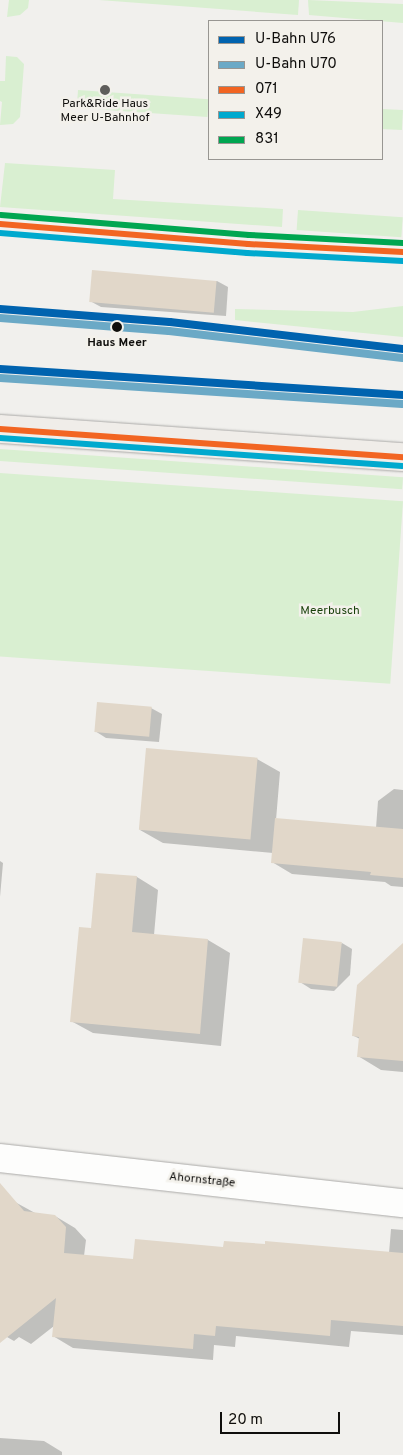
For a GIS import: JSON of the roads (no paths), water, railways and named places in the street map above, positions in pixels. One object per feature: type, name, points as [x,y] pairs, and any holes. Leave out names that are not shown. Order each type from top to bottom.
[{"type":"main road","points":[[0,429],[403,457]]},
{"type":"street","name":"Ahornstraße","points":[[0,1158],[403,1203]]},
{"type":"metro line","name":"U76","points":[[0,309],[170,322],[403,349]]},
{"type":"metro line","name":"U70","points":[[0,318],[169,331],[402,358]]},
{"type":"metro line","name":"U76","points":[[0,369],[403,395]]},
{"type":"metro line","name":"U70","points":[[0,378],[402,404]]},
{"type":"place","name":"Park&Ride Haus Meer U-Bahnhof","points":[[105,90]]},
{"type":"place","name":"Haus Meer","points":[[117,327]]},
{"type":"park label","name":"Meerbusch","points":[[330,612]]}]
